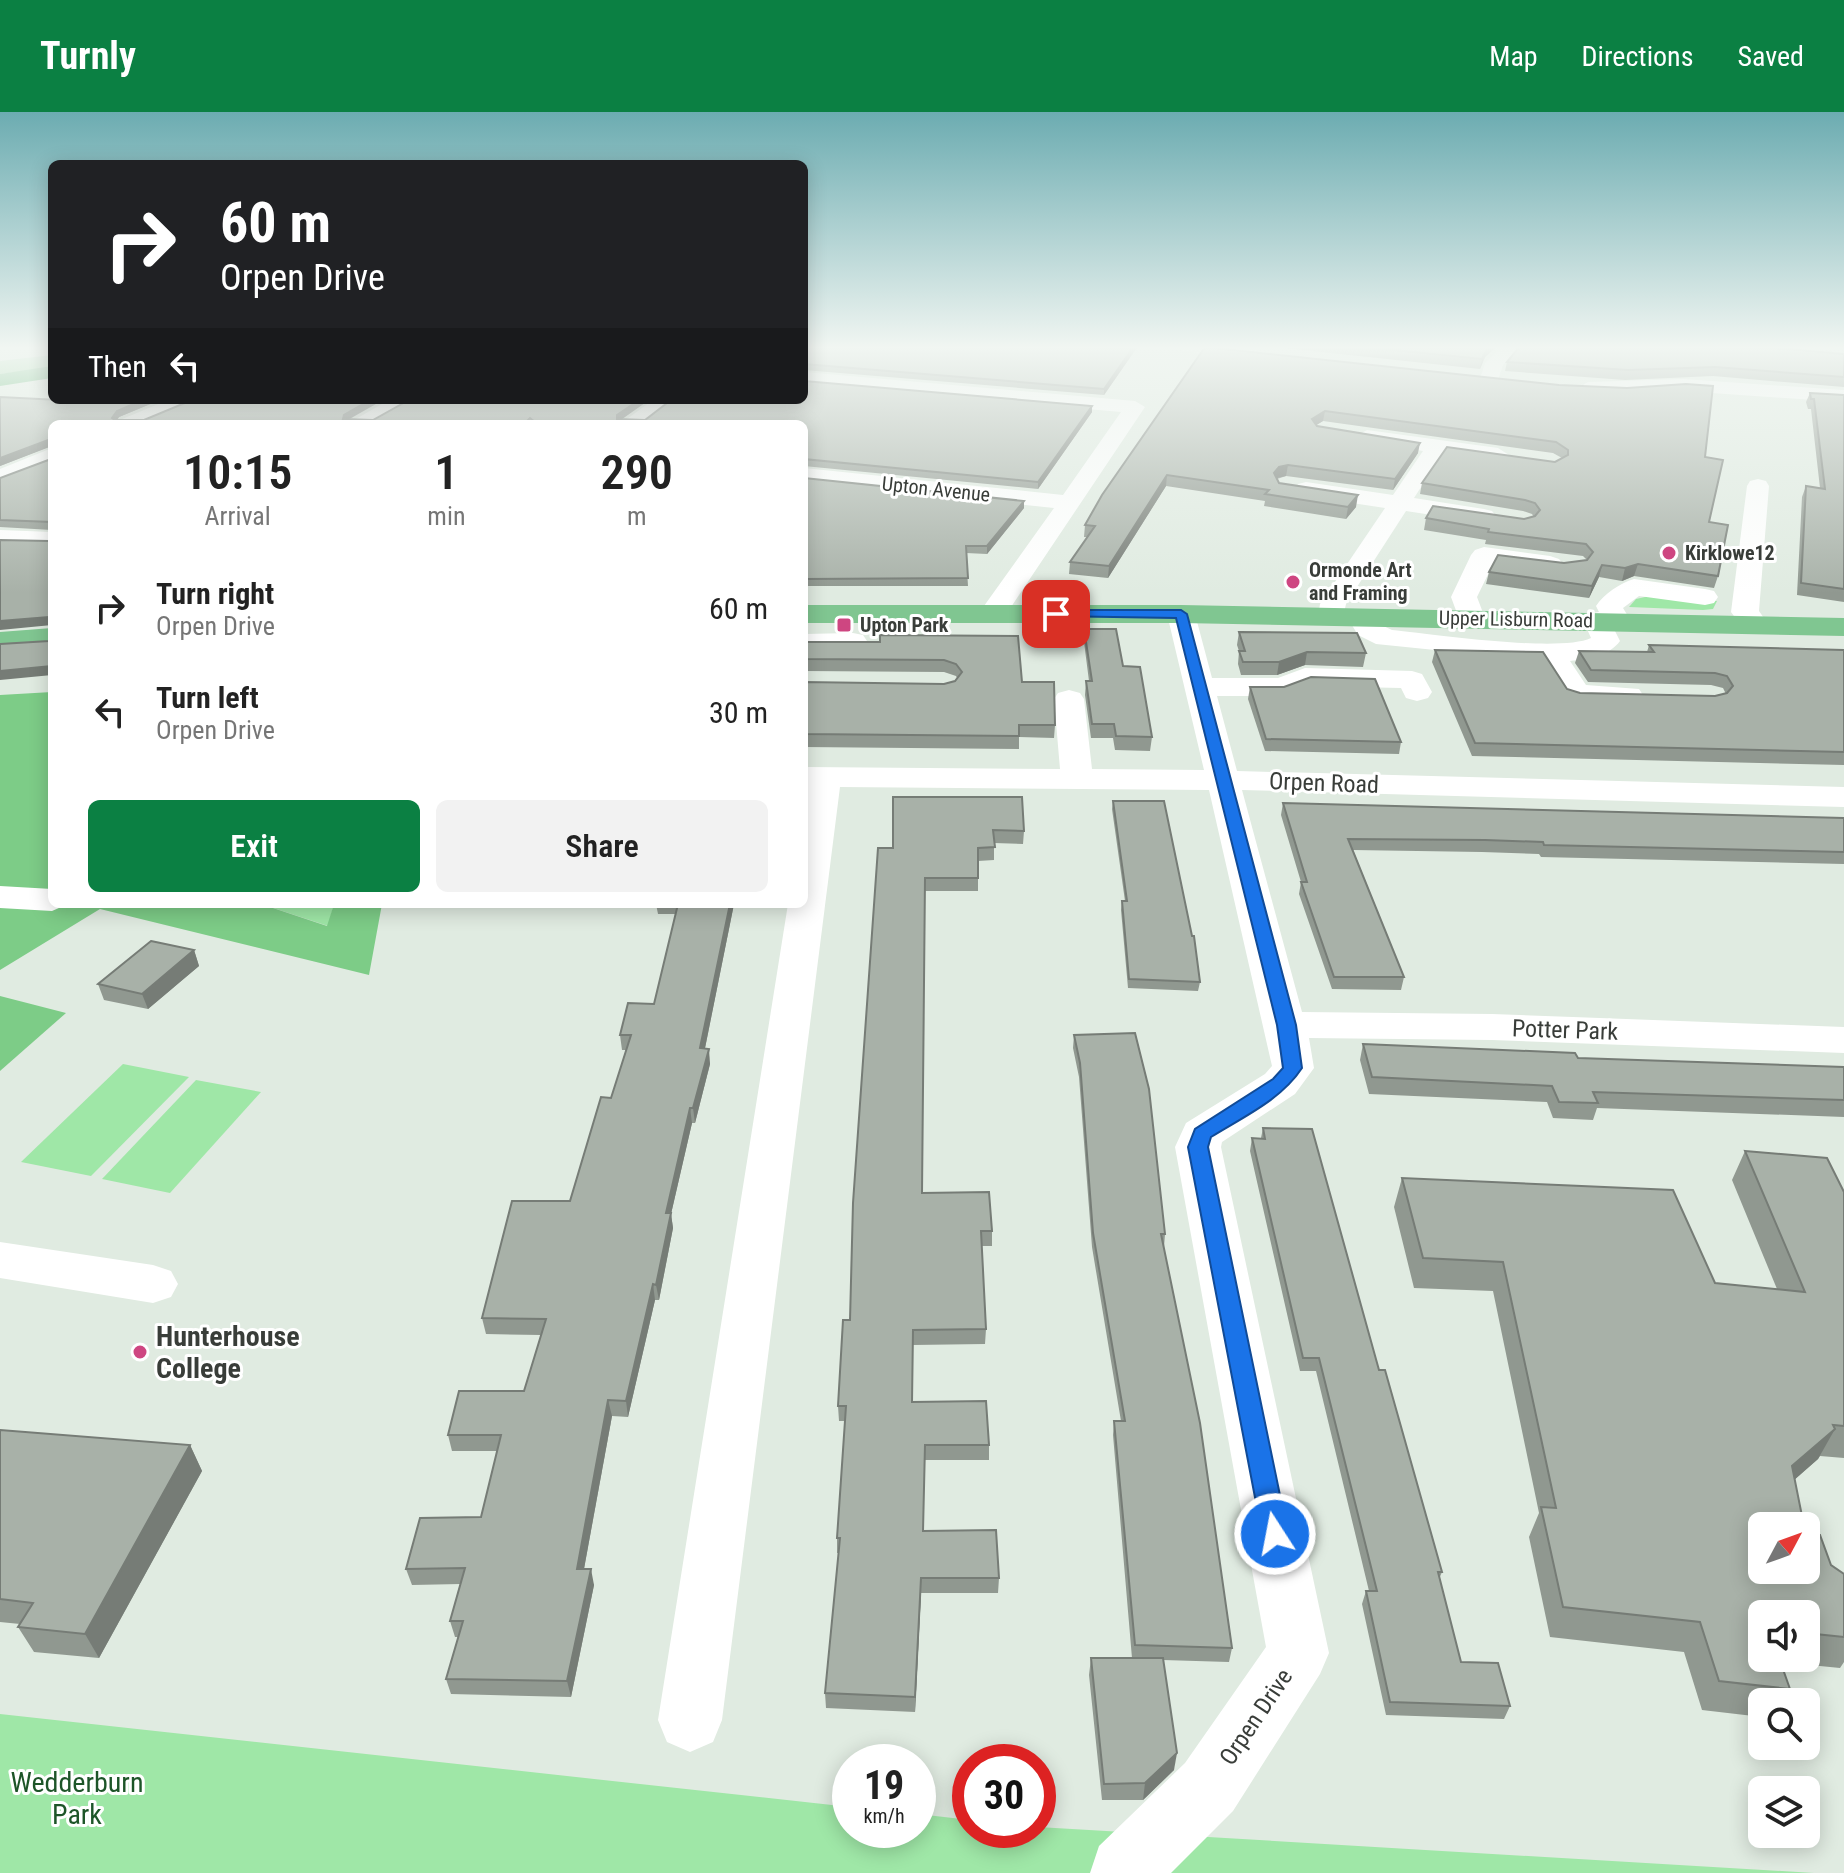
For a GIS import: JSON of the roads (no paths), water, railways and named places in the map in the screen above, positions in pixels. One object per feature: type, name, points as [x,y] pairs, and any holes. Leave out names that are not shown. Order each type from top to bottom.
[{"type":"main road","name":"Upper Lisburn Road","points":[[808,614],[1181,614],[1844,627]]},
{"type":"main road","points":[[0,641],[48,637]]},
{"type":"street","points":[[993,613],[1120,428]]},
{"type":"street","points":[[1352,434],[1524,458]]},
{"type":"street","points":[[1437,446],[1333,604],[1347,617],[1368,629],[1386,638],[1551,653],[1575,652],[1600,646],[1606,641],[1609,606],[1634,587],[1705,597]]},
{"type":"street","points":[[0,477],[48,457]]},
{"type":"street","name":"Upton Avenue","points":[[808,475],[1067,502]]},
{"type":"street","points":[[1286,486],[1506,519]]},
{"type":"street","points":[[1754,624],[1745,612],[1758,486]]},
{"type":"street","points":[[0,537],[48,539]]},
{"type":"street","points":[[1471,618],[1464,597],[1484,555],[1546,564],[1574,564]]},
{"type":"street","name":"Orpen Drive","points":[[1124,1871],[1209,1787],[1298,1653],[1198,1147],[1202,1134],[1280,1084],[1293,1068],[1287,1025],[1181,614]]},
{"type":"street","points":[[808,642],[853,641]]},
{"type":"street","points":[[1551,653],[1577,694],[1651,696]]},
{"type":"street","points":[[1198,687],[1282,687],[1305,677],[1412,680],[1417,692]]},
{"type":"street","points":[[1069,699],[1077,779]]},
{"type":"street","points":[[808,823],[814,777]]},
{"type":"street","name":"Orpen Road","points":[[814,777],[1222,780],[1844,797]]},
{"type":"street","points":[[0,897],[48,900]]},
{"type":"street","points":[[690,1720],[797,908]]},
{"type":"street","name":"Potter Park","points":[[1287,1025],[1492,1027],[1844,1040]]},
{"type":"street","points":[[0,1260],[153,1284]]},
{"type":"place","name":"Kirklowe12","points":[[1669,553]]},
{"type":"place","name":"Ormonde Art and Framing","points":[[1293,582]]},
{"type":"place","name":"Upton Park","points":[[844,625]]},
{"type":"place","name":"Hunterhouse College","points":[[140,1352]]},
{"type":"park label","name":"Wedderburn Park","points":[[77,1798]]}]
